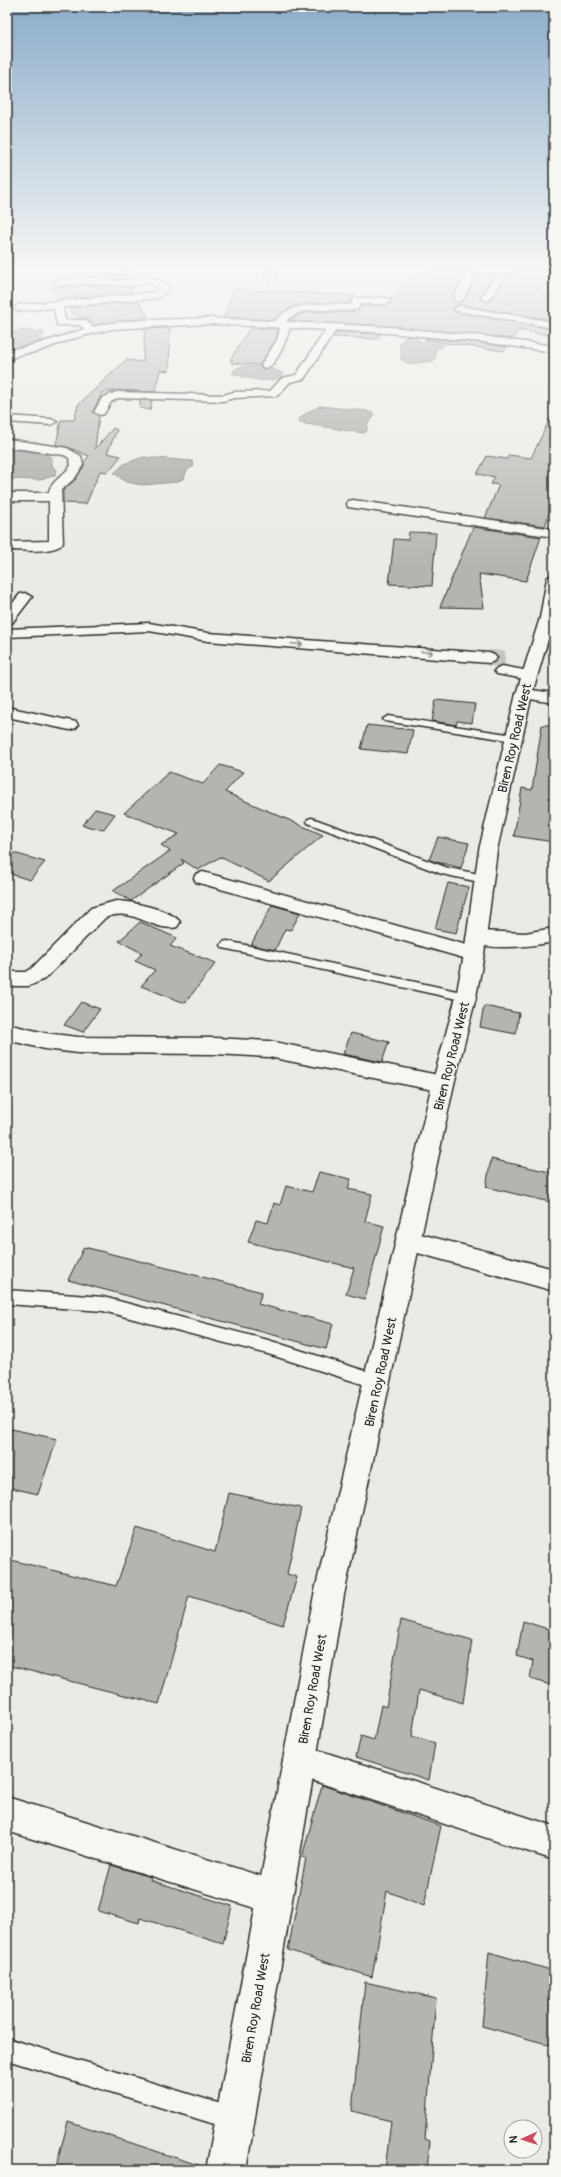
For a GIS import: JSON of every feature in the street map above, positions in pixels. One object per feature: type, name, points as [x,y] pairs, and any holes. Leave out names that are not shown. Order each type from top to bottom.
[{"type":"street","points":[[100,412],[106,400],[116,395],[223,398],[238,394],[273,394],[286,380],[300,377],[306,368]]},
{"type":"street","points":[[7,419],[51,422]]},
{"type":"street","points":[[7,443],[67,452],[74,456],[77,461],[75,470],[57,486],[54,497],[56,543],[49,546],[7,546]]},
{"type":"street","points":[[7,497],[54,497]]},
{"type":"street","points":[[354,504],[554,533]]},
{"type":"street","name":"Biren Roy Road West","points":[[226,2170],[329,1595],[378,1382],[443,1084],[466,998],[475,946],[488,850],[529,677],[546,618],[554,578]]},
{"type":"street","points":[[7,620],[25,597]]},
{"type":"street","points":[[7,633],[149,627],[249,641],[398,650],[487,664],[403,661],[247,651],[151,637],[7,642]]},
{"type":"street","points":[[504,665],[529,677],[554,698]]},
{"type":"street","points":[[7,712],[70,725]]},
{"type":"street","points":[[203,878],[475,946],[530,941],[554,935]]},
{"type":"street","points":[[7,979],[29,979],[38,974],[98,913],[108,907],[116,906],[128,908],[170,922]]},
{"type":"street","points":[[7,1032],[45,1041],[78,1045],[215,1046],[269,1049],[443,1084]]},
{"type":"street","points":[[409,1241],[554,1280]]},
{"type":"street","points":[[299,1760],[554,1843]]},
{"type":"street","points":[[7,1814],[274,1897]]},
{"type":"lane","points":[[388,719],[514,738]]},
{"type":"lane","points":[[312,821],[446,871],[484,879]]},
{"type":"lane","points":[[227,945],[466,998]]},
{"type":"lane","points":[[7,1298],[103,1304],[268,1347],[378,1382]]},
{"type":"lane","points":[[7,2049],[235,2119]]},
{"type":"shaded area","points":[[239,368],[270,368],[284,374],[280,378],[274,380],[259,380],[232,373],[235,369]]},
{"type":"shaded area","points":[[320,406],[367,411],[374,414],[373,418],[367,424],[367,431],[363,433],[300,423],[299,419],[306,413]]},
{"type":"shaded area","points":[[7,450],[31,450],[47,455],[52,458],[52,466],[57,470],[55,475],[41,480],[7,479]]},
{"type":"shaded area","points":[[143,457],[192,461],[194,466],[187,470],[184,478],[177,482],[142,485],[126,482],[114,473],[124,464]]},
{"type":"building","points":[[118,368],[169,368],[169,371],[160,370],[155,392],[116,390],[102,393],[93,411],[99,416],[95,449],[113,428],[117,430],[107,453],[121,456],[108,472],[100,471],[86,504],[63,503],[63,491],[76,479],[84,466],[84,462],[89,456],[68,447],[56,445],[61,420],[74,420],[78,405]]},
{"type":"building","points":[[140,400],[152,400],[150,410],[140,408]]},
{"type":"building","points":[[554,410],[554,498],[545,526],[485,518],[499,485],[491,484],[495,477],[477,474],[487,456],[507,459],[509,455],[531,458]]},
{"type":"building","points":[[473,527],[541,537],[526,581],[479,574],[484,608],[440,607]]},
{"type":"building","points":[[409,532],[436,533],[432,586],[389,584],[394,539],[408,540]]},
{"type":"building","points":[[436,700],[475,704],[472,723],[457,721],[456,725],[432,721]]},
{"type":"building","points":[[367,725],[413,730],[408,754],[361,749]]},
{"type":"building","points":[[542,725],[554,725],[554,842],[514,836],[522,788],[532,790]]},
{"type":"building","points":[[220,765],[243,772],[225,792],[323,835],[269,881],[220,857],[198,870],[181,859],[184,863],[131,901],[113,891],[170,851],[161,845],[179,834],[124,813],[169,772],[203,784]]},
{"type":"building","points":[[95,809],[115,814],[103,830],[82,825]]},
{"type":"building","points":[[438,837],[469,843],[461,868],[429,860]]},
{"type":"building","points":[[7,851],[45,862],[30,880],[7,873]]},
{"type":"building","points":[[448,883],[469,887],[456,933],[435,929]]},
{"type":"building","points":[[272,905],[300,913],[291,930],[285,929],[275,950],[251,945]]},
{"type":"building","points":[[140,922],[177,938],[170,946],[216,963],[185,1003],[141,986],[155,970],[135,961],[142,953],[119,941]]},
{"type":"building","points":[[81,1002],[100,1009],[83,1032],[64,1025]]},
{"type":"building","points":[[484,1006],[519,1013],[516,1034],[480,1027]]},
{"type":"building","points":[[351,1033],[389,1042],[382,1062],[343,1054]]},
{"type":"building","points":[[491,1159],[554,1173],[554,1203],[486,1187]]},
{"type":"building","points":[[319,1172],[351,1179],[348,1189],[372,1194],[365,1221],[384,1226],[365,1299],[346,1294],[354,1268],[248,1242],[256,1220],[268,1223],[274,1203],[280,1205],[286,1186],[312,1192]]},
{"type":"building","points":[[84,1247],[262,1292],[258,1304],[333,1324],[326,1349],[68,1280]]},
{"type":"building","points":[[7,1428],[57,1439],[38,1494],[7,1487]]},
{"type":"building","points":[[229,1493],[301,1508],[287,1574],[297,1577],[283,1625],[189,1596],[159,1704],[7,1665],[7,1559],[116,1586],[137,1528],[215,1552]]},
{"type":"building","points":[[401,1620],[472,1640],[463,1703],[419,1690],[412,1736],[435,1743],[429,1780],[356,1757],[361,1736],[374,1740],[381,1705],[386,1707]]},
{"type":"building","points":[[523,1621],[554,1631],[554,1686],[530,1679],[533,1661],[517,1656]]},
{"type":"building","points":[[322,1785],[441,1826],[424,1906],[387,1891],[372,1977],[288,1950],[306,1858],[302,1857]]},
{"type":"building","points":[[111,1865],[151,1877],[150,1880],[232,1906],[223,1944],[140,1918],[139,1923],[98,1911]]},
{"type":"building","points":[[489,1952],[554,1971],[554,2046],[482,2026]]},
{"type":"building","points":[[365,1982],[436,1998],[425,2139],[430,2141],[427,2170],[385,2170],[391,2121],[352,2111]]},
{"type":"building","points":[[68,2122],[201,2166],[200,2170],[55,2170]]},
{"type":"tunnel","points":[[489,658],[506,659]]}]
